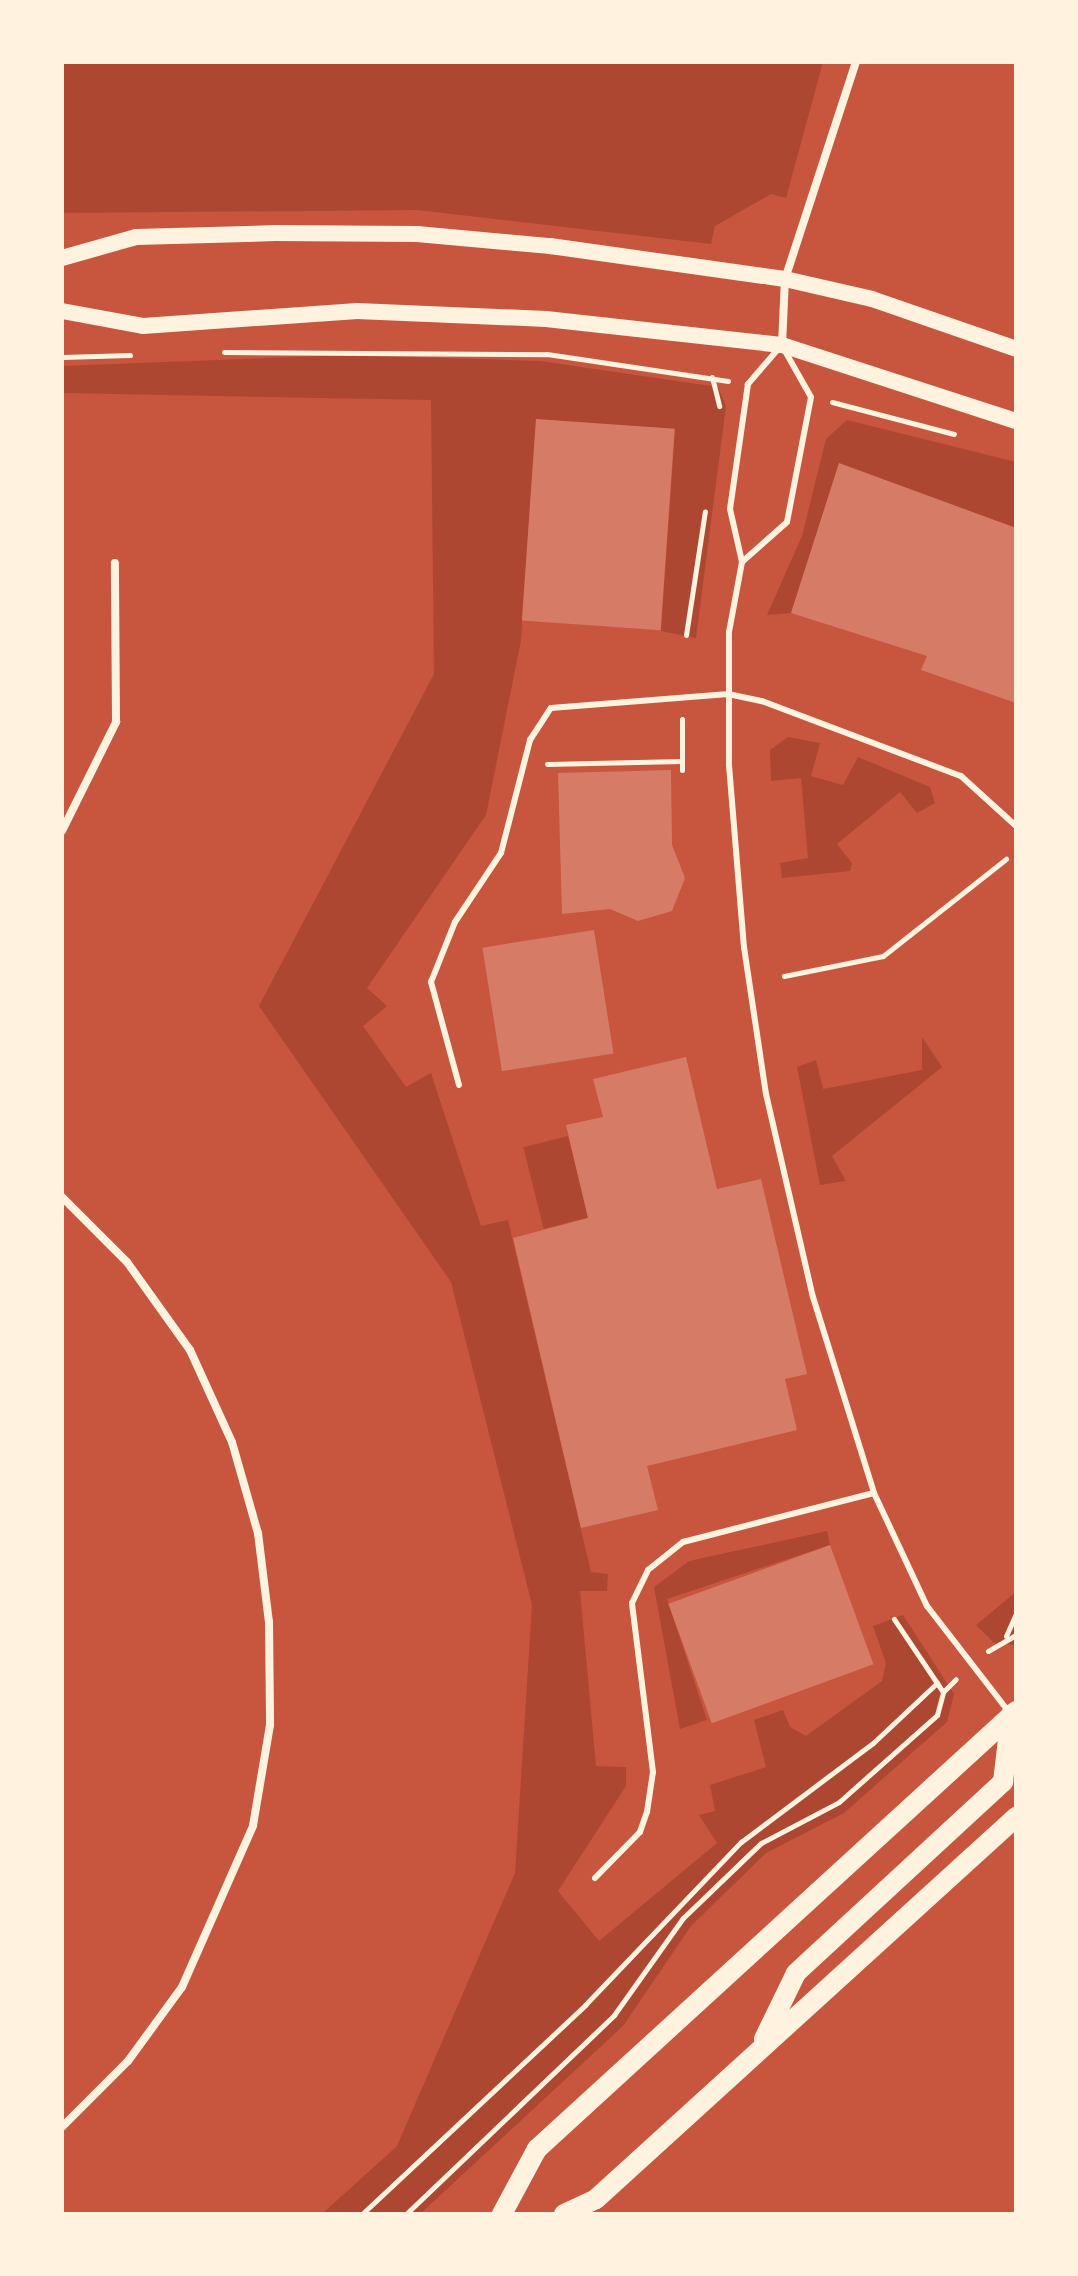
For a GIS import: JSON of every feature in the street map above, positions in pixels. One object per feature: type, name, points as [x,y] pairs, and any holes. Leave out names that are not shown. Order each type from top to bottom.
[{"type":"main road","points":[[62,258],[136,237],[417,234],[785,279],[872,299],[1016,349]]},
{"type":"main road","points":[[62,311],[143,326],[357,311],[546,319],[782,345],[1016,421]]},
{"type":"main road","points":[[758,2050],[796,1973],[1003,1782],[1014,1712]]},
{"type":"main road","points":[[502,2214],[537,2149],[1014,1712]]},
{"type":"main road","points":[[564,2214],[596,2199],[1016,1817]]},
{"type":"street","points":[[782,345],[785,279],[856,62]]},
{"type":"street","points":[[62,831],[116,722],[115,563]]},
{"type":"street","points":[[62,1197],[127,1262],[190,1350],[232,1442],[258,1533],[269,1622],[270,1725],[253,1826],[182,1987],[128,2061],[62,2127]]},
{"type":"lane","points":[[742,562],[787,522],[811,397],[782,345],[748,384],[730,509],[742,562],[728,694],[739,901],[766,1094],[817,1312],[874,1493],[927,1606],[1014,1712]]},
{"type":"lane","points":[[459,1085],[431,982],[455,922],[501,853],[538,721],[551,708],[728,694],[932,762],[981,789],[1016,826]]},
{"type":"lane","points":[[595,1878],[640,1832],[647,1812],[653,1772],[632,1603],[648,1570],[683,1542],[874,1493]]},
{"type":"path","points":[[206,352],[547,354],[748,384]]},
{"type":"path","points":[[62,357],[143,355]]},
{"type":"path","points":[[811,397],[970,438]]},
{"type":"path","points":[[526,764],[682,761]]},
{"type":"path","points":[[784,976],[883,956],[1006,859]]},
{"type":"path","points":[[1006,1636],[1016,1614]]},
{"type":"path","points":[[406,2214],[614,2015],[683,1918],[761,1843],[839,1802],[937,1715],[943,1700],[937,1683],[894,1619]]},
{"type":"path","points":[[362,2214],[585,2005],[741,1842],[873,1743],[937,1683]]},
{"type":"shaded area","points":[[62,62],[823,62],[786,198],[771,194],[715,226],[711,244],[417,210],[62,213]]},
{"type":"shaded area","points":[[348,355],[540,361],[718,387],[726,406],[696,638],[661,631],[675,429],[536,420],[521,640],[486,815],[367,988],[387,1006],[363,1026],[406,1087],[431,1073],[481,1226],[508,1220],[591,1572],[608,1574],[607,1591],[580,1591],[596,1766],[626,1767],[626,1786],[558,1891],[599,1941],[717,1843],[699,1815],[715,1811],[710,1785],[766,1767],[754,1720],[783,1710],[790,1727],[806,1736],[882,1681],[886,1663],[873,1626],[903,1615],[954,1694],[947,1722],[844,1813],[766,1853],[691,1926],[623,2026],[420,2214],[322,2214],[397,2146],[515,1873],[532,1605],[451,1282],[259,1006],[434,674],[431,400],[62,393],[62,366]]},
{"type":"shaded area","points":[[847,420],[1016,462],[1016,528],[839,464],[791,613],[767,615],[802,536],[826,439]]},
{"type":"shaded area","points":[[788,737],[820,743],[811,776],[843,785],[858,757],[930,787],[935,803],[917,813],[900,792],[837,844],[852,863],[850,871],[782,878],[780,863],[808,858],[801,778],[771,781],[770,750]]},
{"type":"shaded area","points":[[922,1037],[942,1067],[832,1156],[846,1181],[820,1185],[797,1067],[816,1060],[823,1089],[922,1070]]},
{"type":"shaded area","points":[[568,1136],[588,1218],[544,1229],[523,1147]]},
{"type":"shaded area","points":[[827,1531],[830,1545],[667,1599],[707,1720],[680,1729],[654,1587],[689,1561]]},
{"type":"shaded area","points":[[1016,1592],[1016,1645],[994,1643],[976,1625]]},
{"type":"building","points":[[536,419],[675,429],[661,630],[522,621]]},
{"type":"building","points":[[839,463],[1016,528],[1016,703],[921,670],[927,656],[791,613]]},
{"type":"building","points":[[671,770],[672,845],[685,878],[672,911],[638,921],[610,909],[562,914],[558,773]]},
{"type":"building","points":[[594,930],[614,1053],[502,1071],[482,948]]},
{"type":"building","points":[[686,1057],[717,1189],[761,1179],[807,1374],[785,1379],[797,1430],[647,1466],[658,1510],[581,1528],[513,1238],[588,1218],[566,1125],[603,1117],[593,1079]]},
{"type":"building","points":[[830,1545],[873,1664],[712,1723],[668,1604]]}]
